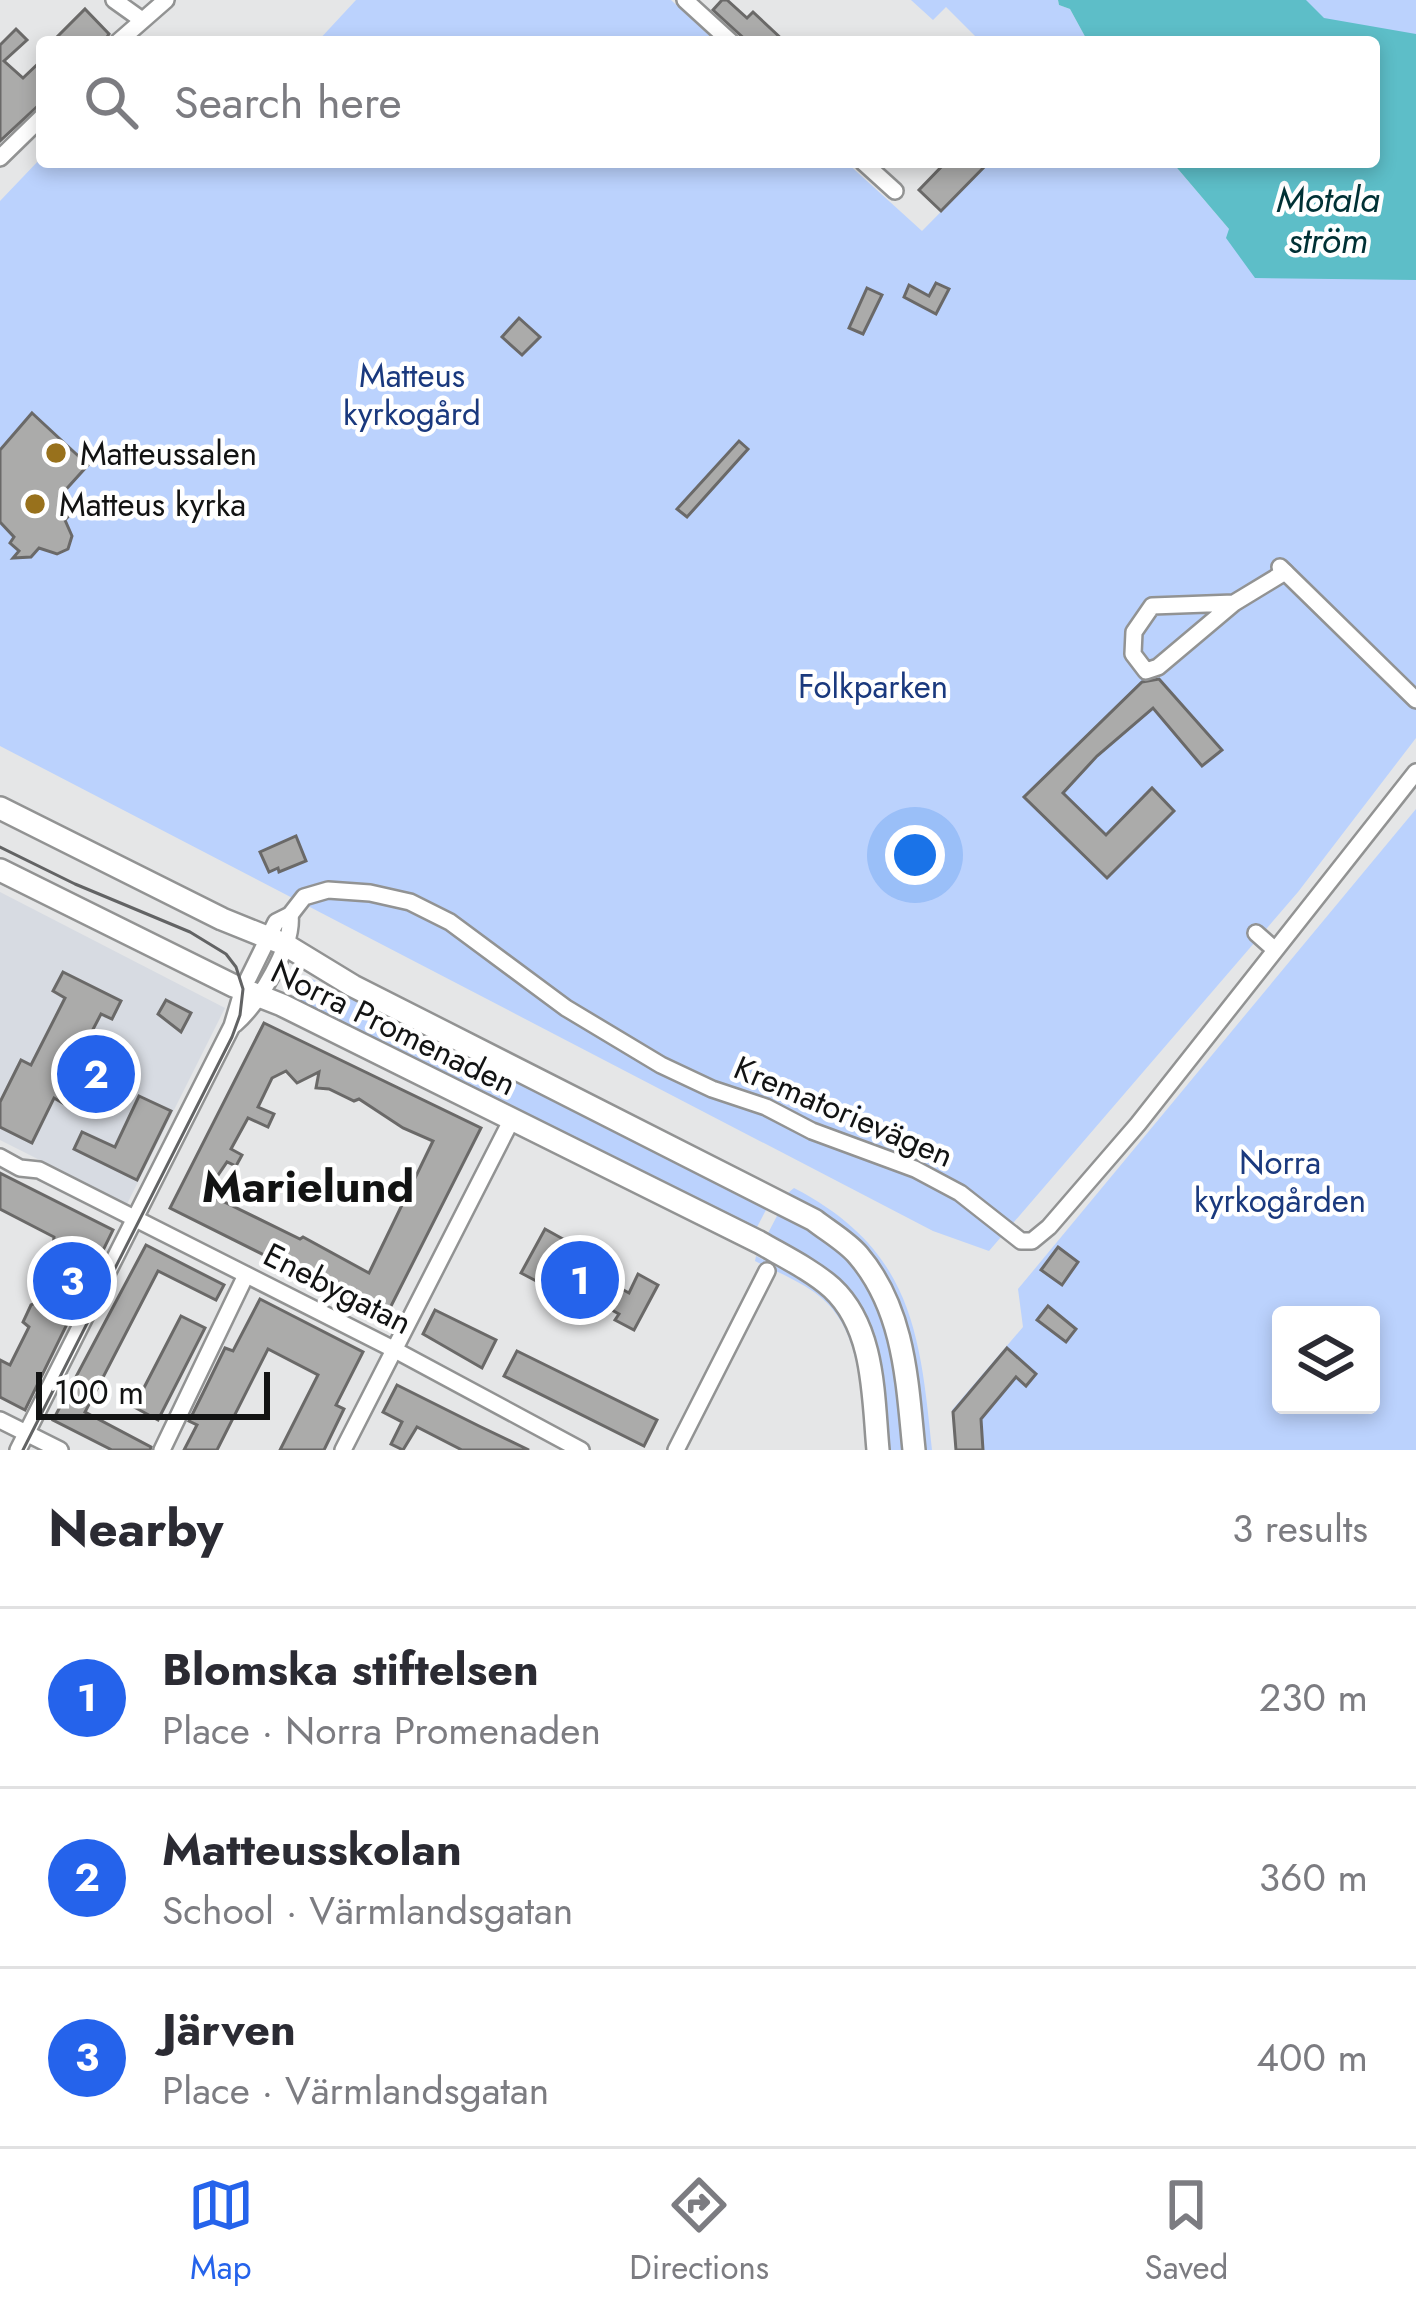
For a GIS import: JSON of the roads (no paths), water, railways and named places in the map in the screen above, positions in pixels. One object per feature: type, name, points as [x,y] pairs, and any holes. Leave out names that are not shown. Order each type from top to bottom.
[{"type":"main road","name":"Norra Promenaden","points":[[0,808],[800,1212],[857,1254],[888,1301],[904,1351],[914,1450]]},
{"type":"main road","name":"Norra Promenaden","points":[[0,870],[759,1242],[833,1289],[858,1324],[869,1363],[878,1450]]},
{"type":"street","points":[[114,0],[142,20]]},
{"type":"street","points":[[125,36],[166,0]]},
{"type":"street","points":[[686,0],[725,36]]},
{"type":"street","points":[[0,158],[36,123]]},
{"type":"street","points":[[870,168],[895,191]]},
{"type":"street","points":[[1234,603],[1152,606],[1134,632],[1132,654],[1146,671],[1158,667],[1281,568],[1416,700]]},
{"type":"street","name":"Krematorievägen","points":[[18,1450],[232,1026],[273,947],[292,930],[290,915],[304,897],[328,890],[370,892],[410,902],[450,922],[566,1008],[661,1066],[915,1169],[961,1193],[1021,1241],[1032,1241],[1138,1124],[1416,772]]},
{"type":"street","points":[[1256,933],[1274,949]]},
{"type":"street","points":[[343,1450],[511,1121]]},
{"type":"street","name":"Enebygatan","points":[[0,1157],[20,1168],[39,1170],[246,1274],[580,1450]]},
{"type":"street","points":[[676,1450],[766,1271]]},
{"type":"street","points":[[162,1450],[246,1274]]},
{"type":"street","points":[[0,1420],[59,1450]]},
{"type":"water","name":"Motala ström","points":[[1058,0],[1306,0],[1324,18],[1416,34],[1416,280],[1255,278],[1226,238],[1229,229],[1177,168],[1380,168],[1380,36],[1085,36],[1070,9]]},
{"type":"tram line","points":[[0,847],[190,932],[226,954],[243,989],[232,1037],[23,1450]]},
{"type":"place","name":"Matteussalen","points":[[56,453]]},
{"type":"place","name":"Matteus kyrka","points":[[35,504]]},
{"type":"place","name":"Matteusskolan","points":[[96,1074]]},
{"type":"place","name":"Blomska stiftelsen","points":[[580,1280]]},
{"type":"place","name":"Järven","points":[[72,1281]]},
{"type":"district","name":"Marielund","points":[[308,1186]]},
{"type":"park label","name":"Matteus kyrkogård","points":[[412,394]]},
{"type":"park label","name":"Folkparken","points":[[873,686]]},
{"type":"park label","name":"Norra kyrkogården","points":[[1280,1181]]}]
